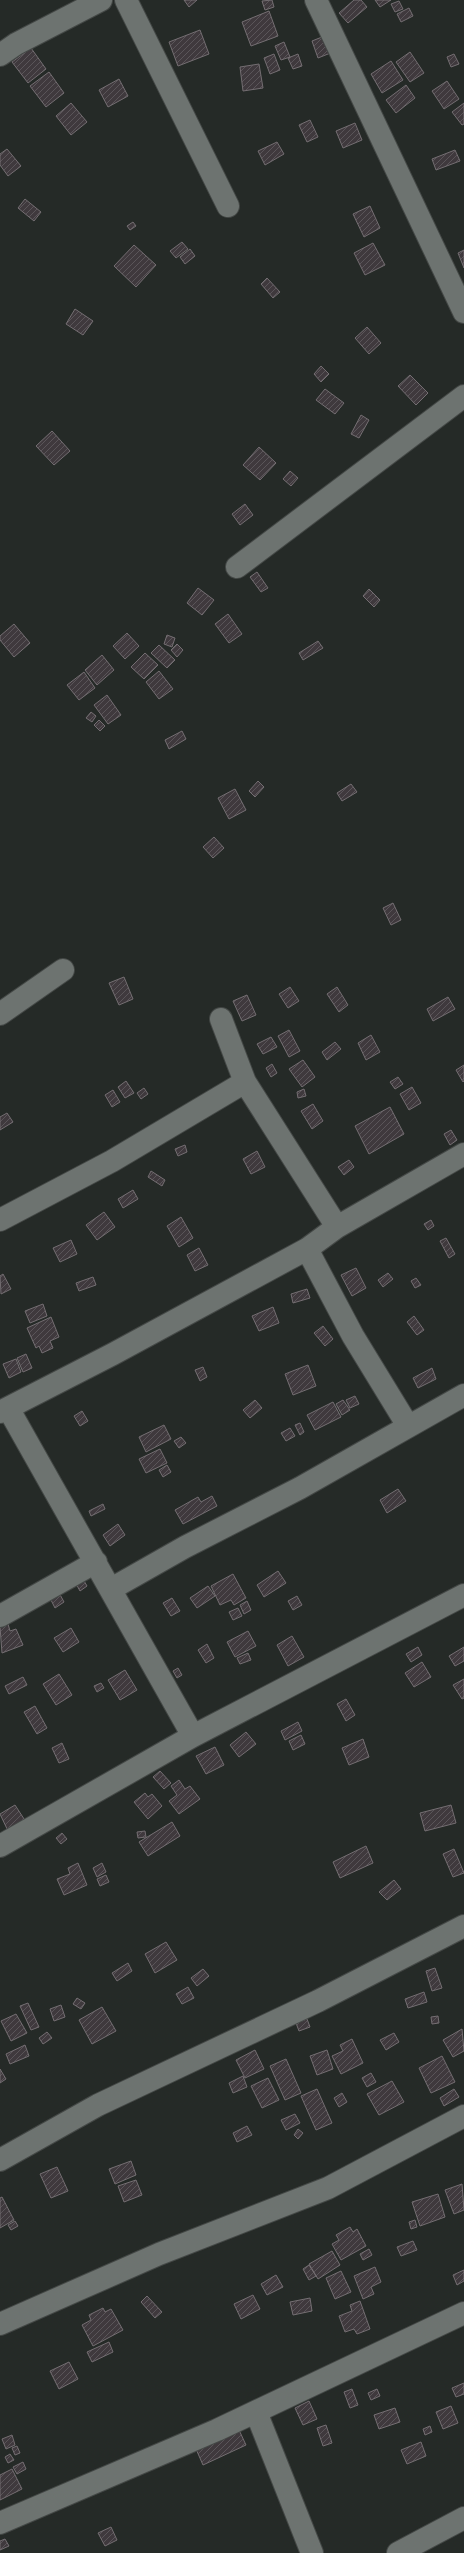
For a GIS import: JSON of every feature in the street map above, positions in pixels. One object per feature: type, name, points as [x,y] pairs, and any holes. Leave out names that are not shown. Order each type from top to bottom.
[{"type":"street","points":[[0,55],[16,44],[101,0]]},
{"type":"street","points":[[126,0],[228,206]]},
{"type":"street","points":[[316,0],[464,312]]},
{"type":"street","points":[[237,567],[464,396]]},
{"type":"street","points":[[0,1014],[63,970]]},
{"type":"street","points":[[221,1019],[245,1082],[337,1227]]},
{"type":"street","points":[[0,1220],[112,1161],[245,1082]]},
{"type":"street","points":[[193,1736],[96,1562],[4,1410],[113,1354],[307,1249],[337,1227],[464,1154]]},
{"type":"street","points":[[307,1249],[353,1336],[408,1426]]},
{"type":"street","points":[[111,1589],[185,1547],[300,1488],[464,1395]]},
{"type":"street","points":[[0,1616],[96,1562]]},
{"type":"street","points":[[0,1846],[193,1736],[464,1595]]},
{"type":"street","points":[[0,2160],[98,2105],[318,2001],[464,1926]]},
{"type":"street","points":[[0,2324],[159,2254],[328,2188],[464,2116]]},
{"type":"street","points":[[0,2523],[256,2412],[464,2313]]},
{"type":"street","points":[[256,2412],[312,2553]]},
{"type":"street","points":[[398,2553],[464,2518]]},
{"type":"building","points":[[184,0],[197,0],[189,7]]},
{"type":"building","points":[[272,0],[274,7],[265,10],[262,1]]},
{"type":"building","points":[[354,0],[361,0],[367,7],[348,23],[339,13]]},
{"type":"building","points":[[375,0],[391,0],[380,7]]},
{"type":"building","points":[[399,1],[403,9],[395,12],[391,4]]},
{"type":"building","points":[[409,8],[413,16],[401,22],[397,14]]},
{"type":"building","points":[[269,11],[278,36],[251,46],[242,22]]},
{"type":"building","points":[[200,30],[209,54],[178,66],[169,42]]},
{"type":"building","points":[[327,35],[333,52],[318,58],[312,41]]},
{"type":"building","points":[[284,42],[290,57],[281,60],[275,46]]},
{"type":"building","points":[[31,48],[46,69],[28,83],[12,62]]},
{"type":"building","points":[[410,52],[424,73],[410,82],[396,62]]},
{"type":"building","points":[[274,54],[280,70],[270,74],[264,58]]},
{"type":"building","points":[[298,54],[302,66],[293,69],[288,58]]},
{"type":"building","points":[[454,54],[459,64],[451,67],[447,57]]},
{"type":"building","points":[[391,61],[403,80],[382,93],[371,74]]},
{"type":"building","points":[[259,64],[263,88],[243,91],[240,67]]},
{"type":"building","points":[[49,72],[64,93],[46,107],[30,86]]},
{"type":"building","points":[[119,79],[128,96],[108,107],[99,90]]},
{"type":"building","points":[[447,81],[459,99],[444,109],[432,91]]},
{"type":"building","points":[[406,85],[415,98],[396,113],[386,100]]},
{"type":"building","points":[[71,103],[87,122],[71,135],[56,116]]},
{"type":"building","points":[[464,103],[464,124],[462,125],[452,112]]},
{"type":"building","points":[[310,120],[318,137],[307,142],[299,125]]},
{"type":"building","points":[[355,123],[362,140],[343,148],[336,131]]},
{"type":"building","points":[[277,142],[284,154],[265,165],[258,151]]},
{"type":"building","points":[[7,149],[21,166],[8,176],[0,165],[0,154]]},
{"type":"building","points":[[455,150],[460,161],[436,170],[432,159]]},
{"type":"building","points":[[25,199],[41,212],[34,221],[18,208]]},
{"type":"building","points":[[370,206],[380,228],[364,237],[353,214]]},
{"type":"building","points":[[133,222],[136,226],[130,230],[127,226]]},
{"type":"building","points":[[182,242],[188,249],[176,258],[170,251]]},
{"type":"building","points":[[373,243],[385,265],[365,275],[354,253]]},
{"type":"building","points":[[134,245],[156,265],[136,287],[114,266]]},
{"type":"building","points":[[190,249],[195,256],[185,264],[180,257]]},
{"type":"building","points":[[464,250],[464,268],[458,253]]},
{"type":"building","points":[[267,278],[280,292],[273,298],[261,284]]},
{"type":"building","points":[[75,309],[93,321],[83,335],[66,324]]},
{"type":"building","points":[[367,327],[381,343],[369,354],[355,338]]},
{"type":"building","points":[[321,366],[329,374],[321,382],[314,374]]},
{"type":"building","points":[[410,375],[428,393],[416,405],[398,386]]},
{"type":"building","points":[[325,389],[344,403],[335,414],[316,400]]},
{"type":"building","points":[[361,415],[369,420],[359,438],[351,434]]},
{"type":"building","points":[[52,431],[70,451],[54,465],[36,446]]},
{"type":"building","points":[[259,447],[276,463],[260,480],[243,465]]},
{"type":"building","points":[[290,471],[298,478],[291,486],[283,479]]},
{"type":"building","points":[[245,504],[253,515],[240,525],[232,514]]},
{"type":"building","points":[[257,572],[268,588],[261,592],[250,577]]},
{"type":"building","points":[[198,588],[214,600],[202,615],[187,603]]},
{"type":"building","points":[[369,589],[380,600],[374,607],[363,596]]},
{"type":"building","points":[[228,614],[242,634],[229,643],[215,624]]},
{"type":"building","points":[[14,624],[30,643],[14,657],[0,640],[0,636]]},
{"type":"building","points":[[127,633],[139,646],[125,659],[113,646]]},
{"type":"building","points":[[167,635],[175,638],[172,647],[164,644]]},
{"type":"building","points":[[318,641],[323,648],[303,660],[299,653]]},
{"type":"building","points":[[177,644],[183,650],[177,657],[171,650]]},
{"type":"building","points":[[159,645],[175,660],[167,668],[151,653]]},
{"type":"building","points":[[145,653],[158,665],[144,679],[131,667]]},
{"type":"building","points":[[102,655],[114,670],[97,685],[85,670]]},
{"type":"building","points":[[159,671],[173,689],[159,699],[146,682]]},
{"type":"building","points":[[84,672],[95,688],[79,700],[67,685]]},
{"type":"building","points":[[107,695],[121,715],[108,724],[94,705]]},
{"type":"building","points":[[91,712],[96,716],[92,722],[86,718]]},
{"type":"building","points":[[99,720],[105,726],[100,731],[94,725]]},
{"type":"building","points":[[182,731],[186,739],[169,749],[165,740]]},
{"type":"building","points":[[258,781],[264,787],[255,797],[249,791]]},
{"type":"building","points":[[351,784],[357,792],[342,801],[337,793]]},
{"type":"building","points":[[235,789],[246,810],[229,819],[218,798]]},
{"type":"building","points":[[214,837],[224,848],[213,858],[203,847]]},
{"type":"building","points":[[393,903],[401,920],[391,925],[383,908]]},
{"type":"building","points":[[124,977],[133,999],[119,1005],[109,983]]},
{"type":"building","points":[[290,987],[299,1001],[288,1008],[279,994]]},
{"type":"building","points":[[337,987],[348,1005],[339,1012],[327,994]]},
{"type":"building","points":[[247,995],[256,1015],[242,1021],[233,1001]]},
{"type":"building","points":[[448,997],[455,1009],[433,1021],[427,1009]]},
{"type":"building","points":[[289,1030],[300,1051],[289,1057],[278,1036]]},
{"type":"building","points":[[371,1035],[380,1052],[366,1060],[358,1043]]},
{"type":"building","points":[[271,1037],[277,1047],[263,1054],[257,1044]]},
{"type":"building","points":[[335,1042],[341,1049],[327,1060],[322,1052]]},
{"type":"building","points":[[303,1060],[315,1077],[302,1087],[289,1069]]},
{"type":"building","points":[[272,1064],[277,1073],[271,1077],[266,1068]]},
{"type":"building","points":[[464,1065],[464,1081],[463,1082],[456,1070]]},
{"type":"building","points":[[398,1077],[403,1084],[395,1089],[390,1082]]},
{"type":"building","points":[[126,1081],[134,1093],[125,1098],[118,1087]]},
{"type":"building","points":[[412,1087],[421,1103],[409,1110],[400,1094]]},
{"type":"building","points":[[144,1088],[148,1094],[141,1099],[137,1093]]},
{"type":"building","points":[[304,1089],[306,1096],[298,1098],[297,1092]]},
{"type":"building","points":[[113,1090],[120,1102],[112,1107],[105,1095]]},
{"type":"building","points":[[313,1104],[323,1121],[312,1129],[301,1111]]},
{"type":"building","points":[[390,1107],[404,1134],[369,1154],[355,1126]]},
{"type":"building","points":[[7,1113],[13,1122],[0,1130],[0,1117]]},
{"type":"building","points":[[451,1130],[457,1140],[450,1145],[444,1134]]},
{"type":"building","points":[[185,1145],[187,1152],[178,1156],[175,1149]]},
{"type":"building","points":[[257,1151],[265,1167],[251,1174],[243,1159]]},
{"type":"building","points":[[349,1160],[354,1167],[344,1175],[338,1167]]},
{"type":"building","points":[[151,1171],[165,1180],[162,1186],[148,1177]]},
{"type":"building","points":[[133,1190],[138,1199],[123,1208],[118,1199]]},
{"type":"building","points":[[104,1212],[115,1227],[97,1240],[86,1225]]},
{"type":"building","points":[[181,1217],[193,1238],[179,1247],[167,1226]]},
{"type":"building","points":[[431,1220],[434,1226],[428,1230],[424,1224]]},
{"type":"building","points":[[446,1238],[455,1254],[449,1258],[440,1241]]},
{"type":"building","points":[[71,1240],[77,1254],[60,1262],[53,1248]]},
{"type":"building","points":[[199,1248],[208,1265],[195,1271],[187,1255]]},
{"type":"building","points":[[356,1268],[366,1288],[352,1296],[341,1275]]},
{"type":"building","points":[[388,1273],[393,1279],[383,1287],[378,1280]]},
{"type":"building","points":[[3,1274],[11,1289],[1,1294],[0,1276]]},
{"type":"building","points":[[93,1277],[96,1285],[79,1291],[76,1283]]},
{"type":"building","points":[[416,1278],[421,1285],[415,1288],[411,1281]]},
{"type":"building","points":[[307,1289],[310,1298],[293,1303],[291,1294]]},
{"type":"building","points":[[43,1304],[47,1316],[30,1323],[25,1311]]},
{"type":"building","points":[[273,1307],[279,1323],[259,1331],[252,1316]]},
{"type":"building","points":[[414,1316],[424,1330],[417,1335],[407,1322]]},
{"type":"building","points":[[51,1317],[59,1337],[50,1341],[53,1348],[42,1353],[39,1346],[36,1348],[27,1328]]},
{"type":"building","points":[[323,1326],[333,1339],[325,1346],[314,1333]]},
{"type":"building","points":[[26,1354],[32,1368],[23,1372],[17,1358]]},
{"type":"building","points":[[16,1359],[21,1372],[9,1378],[3,1364]]},
{"type":"building","points":[[308,1365],[316,1386],[293,1395],[285,1374]]},
{"type":"building","points":[[203,1367],[207,1377],[200,1381],[195,1370]]},
{"type":"building","points":[[432,1368],[436,1379],[418,1388],[413,1378]]},
{"type":"building","points":[[355,1396],[359,1404],[350,1408],[346,1400]]},
{"type":"building","points":[[255,1400],[262,1408],[250,1418],[243,1410]]},
{"type":"building","points":[[343,1400],[350,1410],[342,1415],[336,1404]]},
{"type":"building","points":[[333,1402],[341,1417],[315,1430],[307,1415]]},
{"type":"building","points":[[82,1411],[88,1421],[80,1426],[74,1416]]},
{"type":"building","points":[[300,1423],[304,1432],[300,1435],[295,1425]]},
{"type":"building","points":[[164,1425],[171,1439],[146,1452],[139,1437]]},
{"type":"building","points":[[290,1428],[295,1436],[286,1441],[281,1433]]},
{"type":"building","points":[[181,1437],[186,1443],[179,1448],[174,1441]]},
{"type":"building","points":[[160,1449],[167,1463],[146,1473],[139,1459]]},
{"type":"building","points":[[167,1465],[171,1472],[163,1477],[159,1470]]},
{"type":"building","points":[[398,1489],[406,1501],[387,1513],[380,1500]]},
{"type":"building","points":[[212,1496],[217,1506],[183,1524],[175,1510],[198,1497],[201,1502]]},
{"type":"building","points":[[103,1504],[105,1509],[91,1516],[89,1511]]},
{"type":"building","points":[[118,1524],[125,1535],[110,1546],[103,1535]]},
{"type":"building","points":[[278,1571],[286,1583],[264,1597],[257,1585]]},
{"type":"building","points":[[80,1574],[87,1586],[80,1591],[73,1578]]},
{"type":"building","points":[[233,1574],[246,1598],[234,1605],[231,1600],[220,1605],[211,1586]]},
{"type":"building","points":[[208,1586],[215,1596],[197,1608],[190,1598]]},
{"type":"building","points":[[57,1589],[64,1602],[55,1608],[48,1594]]},
{"type":"building","points":[[297,1596],[302,1605],[293,1610],[288,1601]]},
{"type":"building","points":[[172,1598],[180,1611],[171,1616],[163,1603]]},
{"type":"building","points":[[247,1601],[251,1610],[244,1614],[240,1605]]},
{"type":"building","points":[[238,1608],[242,1616],[233,1620],[229,1612]]},
{"type":"building","points":[[8,1624],[10,1631],[16,1629],[23,1645],[2,1653],[0,1627]]},
{"type":"building","points":[[71,1628],[79,1642],[63,1652],[54,1638]]},
{"type":"building","points":[[248,1631],[256,1646],[235,1657],[227,1642]]},
{"type":"building","points":[[292,1636],[304,1657],[288,1666],[277,1645]]},
{"type":"building","points":[[207,1644],[214,1658],[206,1663],[198,1650]]},
{"type":"building","points":[[418,1647],[422,1655],[411,1662],[406,1654]]},
{"type":"building","points":[[464,1647],[464,1661],[455,1666],[449,1656]]},
{"type":"building","points":[[248,1653],[251,1660],[240,1664],[237,1658]]},
{"type":"building","points":[[422,1662],[431,1677],[414,1687],[405,1673]]},
{"type":"building","points":[[178,1668],[182,1675],[177,1678],[173,1671]]},
{"type":"building","points":[[125,1670],[137,1690],[120,1700],[108,1680]]},
{"type":"building","points":[[59,1674],[72,1695],[56,1705],[43,1684]]},
{"type":"building","points":[[23,1677],[27,1685],[9,1694],[5,1686]]},
{"type":"building","points":[[464,1679],[464,1698],[462,1699],[453,1685]]},
{"type":"building","points":[[101,1683],[104,1688],[97,1692],[94,1686]]},
{"type":"building","points":[[346,1699],[355,1715],[346,1721],[337,1704]]},
{"type":"building","points":[[35,1706],[47,1728],[37,1734],[24,1712]]},
{"type":"building","points":[[298,1722],[302,1731],[285,1740],[281,1731]]},
{"type":"building","points":[[246,1732],[256,1744],[239,1757],[230,1745]]},
{"type":"building","points":[[301,1735],[305,1744],[293,1750],[289,1741]]},
{"type":"building","points":[[363,1739],[369,1757],[349,1765],[342,1748]]},
{"type":"building","points":[[62,1743],[69,1759],[59,1763],[52,1748]]},
{"type":"building","points":[[215,1747],[224,1765],[206,1774],[196,1756]]},
{"type":"building","points":[[160,1771],[171,1783],[164,1789],[153,1777]]},
{"type":"building","points":[[179,1780],[185,1789],[190,1786],[200,1799],[179,1814],[169,1801],[177,1795],[171,1786]]},
{"type":"building","points":[[145,1793],[148,1797],[152,1794],[162,1806],[148,1819],[134,1802]]},
{"type":"building","points":[[15,1805],[26,1822],[9,1833],[0,1814]]},
{"type":"building","points":[[451,1805],[456,1823],[425,1831],[420,1813]]},
{"type":"building","points":[[172,1822],[180,1836],[148,1856],[139,1842]]},
{"type":"building","points":[[145,1831],[146,1837],[138,1838],[137,1832]]},
{"type":"building","points":[[62,1833],[67,1839],[61,1844],[56,1838]]},
{"type":"building","points":[[366,1846],[373,1863],[340,1878],[333,1862]]},
{"type":"building","points":[[454,1849],[464,1873],[453,1877],[443,1854]]},
{"type":"building","points":[[78,1863],[87,1885],[64,1895],[57,1879],[70,1874],[68,1868]]},
{"type":"building","points":[[102,1863],[106,1872],[97,1877],[93,1868]]},
{"type":"building","points":[[106,1875],[109,1882],[100,1886],[97,1879]]},
{"type":"building","points":[[394,1880],[401,1889],[387,1900],[379,1892]]},
{"type":"building","points":[[166,1942],[177,1960],[155,1973],[145,1954]]},
{"type":"building","points":[[128,1963],[132,1971],[117,1981],[112,1973]]},
{"type":"building","points":[[435,1968],[442,1988],[432,1991],[426,1971]]},
{"type":"building","points":[[203,1969],[209,1976],[197,1986],[191,1978]]},
{"type":"building","points":[[188,1987],[194,1998],[182,2004],[176,1994]]},
{"type":"building","points":[[424,1992],[427,2002],[408,2008],[405,1999]]},
{"type":"building","points":[[77,1998],[85,2003],[81,2009],[73,2004]]},
{"type":"building","points":[[28,2003],[39,2027],[31,2030],[20,2006]]},
{"type":"building","points":[[61,2005],[65,2017],[54,2021],[50,2009]]},
{"type":"building","points":[[102,2007],[116,2031],[92,2044],[79,2020]]},
{"type":"building","points":[[16,2014],[27,2033],[11,2041],[1,2021]]},
{"type":"building","points":[[438,2016],[439,2023],[432,2024],[431,2017]]},
{"type":"building","points":[[307,2019],[310,2027],[299,2031],[296,2023]]},
{"type":"building","points":[[462,2029],[464,2051],[453,2057],[443,2040]]},
{"type":"building","points":[[47,2032],[52,2038],[43,2044],[39,2038]]},
{"type":"building","points":[[394,2033],[399,2042],[386,2050],[380,2040]]},
{"type":"building","points":[[352,2039],[363,2063],[341,2074],[332,2056],[343,2051],[340,2045]]},
{"type":"building","points":[[25,2045],[29,2056],[10,2064],[6,2054]]},
{"type":"building","points":[[255,2050],[264,2069],[245,2078],[236,2060]]},
{"type":"building","points":[[327,2050],[333,2069],[317,2075],[310,2056]]},
{"type":"building","points":[[442,2056],[455,2082],[431,2093],[419,2068]]},
{"type":"building","points":[[286,2059],[301,2093],[285,2100],[270,2066]]},
{"type":"building","points":[[0,2069],[6,2079],[0,2083]]},
{"type":"building","points":[[371,2073],[376,2082],[367,2087],[362,2078]]},
{"type":"building","points":[[243,2076],[247,2087],[233,2093],[229,2083]]},
{"type":"building","points":[[268,2078],[279,2100],[262,2108],[251,2086]]},
{"type":"building","points":[[392,2081],[404,2102],[379,2115],[367,2094]]},
{"type":"building","points":[[317,2089],[332,2123],[316,2130],[301,2096]]},
{"type":"building","points":[[454,2089],[459,2097],[444,2106],[440,2098]]},
{"type":"building","points":[[342,2093],[347,2102],[339,2107],[334,2098]]},
{"type":"building","points":[[295,2114],[300,2123],[286,2130],[281,2120]]},
{"type":"building","points":[[247,2126],[252,2135],[237,2142],[233,2133]]},
{"type":"building","points":[[298,2129],[303,2133],[298,2139],[294,2135]]},
{"type":"building","points":[[131,2161],[136,2175],[115,2184],[109,2169]]},
{"type":"building","points":[[57,2167],[68,2191],[51,2198],[40,2174]]},
{"type":"building","points":[[136,2180],[142,2195],[124,2202],[118,2186]]},
{"type":"building","points":[[462,2184],[464,2210],[454,2214],[445,2190]]},
{"type":"building","points":[[438,2194],[445,2217],[420,2226],[412,2202]]},
{"type":"building","points":[[2,2197],[14,2220],[0,2228],[0,2198]]},
{"type":"building","points":[[415,2220],[417,2227],[411,2229],[409,2222]]},
{"type":"building","points":[[15,2221],[18,2226],[11,2230],[8,2225]]},
{"type":"building","points":[[350,2227],[353,2232],[357,2229],[366,2246],[341,2260],[332,2244],[339,2240],[336,2235]]},
{"type":"building","points":[[413,2241],[417,2250],[401,2256],[397,2247]]},
{"type":"building","points":[[369,2249],[372,2255],[363,2260],[360,2254]]},
{"type":"building","points":[[332,2251],[340,2265],[318,2279],[309,2264]]},
{"type":"building","points":[[309,2265],[316,2276],[309,2280],[303,2269]]},
{"type":"building","points":[[375,2267],[381,2282],[371,2287],[374,2294],[363,2299],[354,2276]]},
{"type":"building","points":[[464,2270],[464,2281],[457,2285],[453,2275]]},
{"type":"building","points":[[341,2271],[351,2292],[335,2299],[326,2278]]},
{"type":"building","points":[[276,2275],[283,2287],[267,2295],[261,2284]]},
{"type":"building","points":[[253,2295],[260,2309],[241,2319],[234,2304]]},
{"type":"building","points":[[147,2296],[162,2312],[155,2318],[141,2302]]},
{"type":"building","points":[[310,2298],[312,2311],[293,2315],[290,2302]]},
{"type":"building","points":[[360,2301],[370,2329],[357,2334],[354,2329],[345,2332],[339,2316],[352,2311],[350,2305]]},
{"type":"building","points":[[103,2308],[105,2312],[111,2309],[123,2330],[93,2346],[82,2325],[91,2320],[89,2315]]},
{"type":"building","points":[[109,2342],[113,2352],[92,2362],[87,2352]]},
{"type":"building","points":[[69,2362],[78,2379],[59,2389],[50,2371]]},
{"type":"building","points":[[464,2383],[464,2394],[456,2397],[452,2388]]},
{"type":"building","points":[[352,2389],[358,2405],[350,2408],[344,2392]]},
{"type":"building","points":[[377,2389],[380,2396],[371,2400],[368,2393]]},
{"type":"building","points":[[309,2401],[317,2419],[303,2425],[295,2408]]},
{"type":"building","points":[[451,2406],[458,2423],[443,2429],[436,2412]]},
{"type":"building","points":[[395,2408],[400,2422],[379,2429],[374,2415]]},
{"type":"building","points":[[326,2425],[332,2443],[323,2446],[317,2428]]},
{"type":"building","points":[[430,2426],[432,2432],[425,2435],[423,2429]]},
{"type":"building","points":[[239,2430],[246,2445],[203,2465],[196,2449]]},
{"type":"building","points":[[12,2435],[15,2445],[6,2449],[2,2439]]},
{"type":"building","points":[[421,2442],[426,2456],[407,2464],[401,2450]]},
{"type":"building","points":[[17,2446],[20,2453],[15,2455],[12,2448]]},
{"type":"building","points":[[10,2454],[14,2460],[8,2463],[5,2457]]},
{"type":"building","points":[[23,2462],[26,2469],[17,2474],[13,2467]]},
{"type":"building","points":[[12,2469],[22,2489],[0,2500],[0,2475]]},
{"type":"building","points":[[111,2527],[117,2540],[105,2546],[98,2533]]},
{"type":"building","points":[[5,2539],[9,2546],[0,2550],[0,2541]]}]
